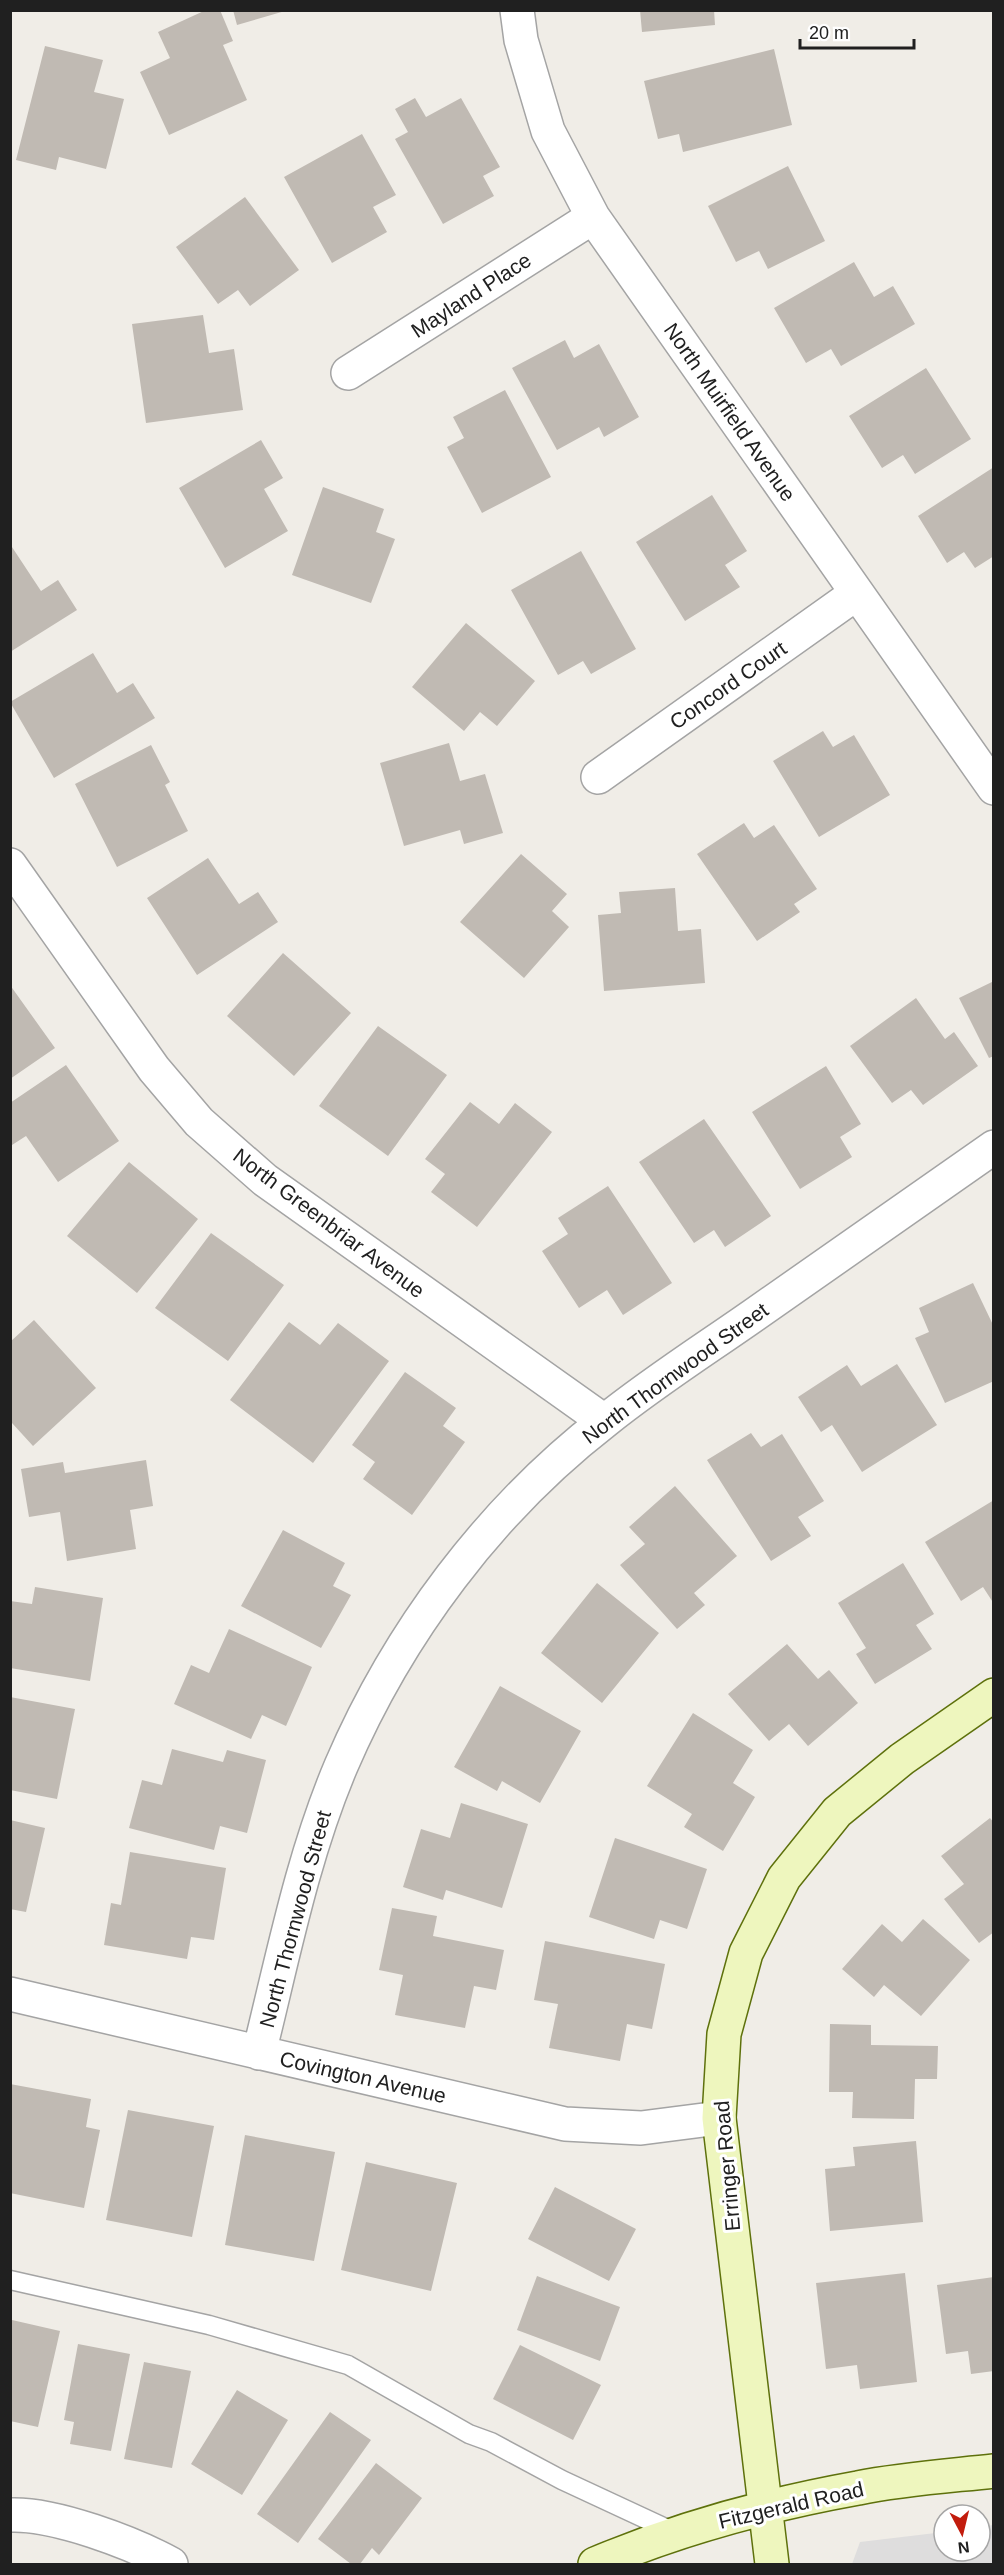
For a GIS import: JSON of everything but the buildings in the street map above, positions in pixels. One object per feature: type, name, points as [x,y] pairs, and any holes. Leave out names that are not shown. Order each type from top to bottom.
[{"type":"street","name":"North Muirfield Avenue","points":[[517,10],[521,40],[548,131],[593,217],[993,788]]},
{"type":"street","name":"Mayland Place","points":[[348,373],[593,217]]},
{"type":"street","name":"Concord Court","points":[[598,777],[857,593]]},
{"type":"street","name":"North Greenbriar Avenue","points":[[10,865],[154,1069],[199,1122],[265,1180],[604,1421]]},
{"type":"street","name":"North Thornwood Street","points":[[259,2053],[309,1851],[340,1766],[377,1692],[424,1614],[480,1541],[533,1484],[604,1421],[993,1147]]},
{"type":"street","name":"Erringer Road","points":[[772,2565],[719,2118],[724,2034],[746,1953],[784,1878],[837,1812],[902,1759],[993,1695]]},
{"type":"street","name":"Covington Avenue","points":[[10,1994],[565,2124],[640,2128],[719,2118]]},
{"type":"street","name":"Fitzgerald Road","points":[[595,2565],[653,2540],[676,2533],[858,2487],[993,2471]]},
{"type":"street","points":[[10,2515],[26,2514],[88,2530],[156,2556],[171,2565]]},
{"type":"lane","points":[[10,2280],[209,2325],[348,2365],[469,2434],[491,2442],[562,2480],[676,2533]]},
{"type":"shaded area","points":[[992,2525],[993,2564],[852,2564],[860,2542],[932,2533],[932,2563],[992,2563]]}]
